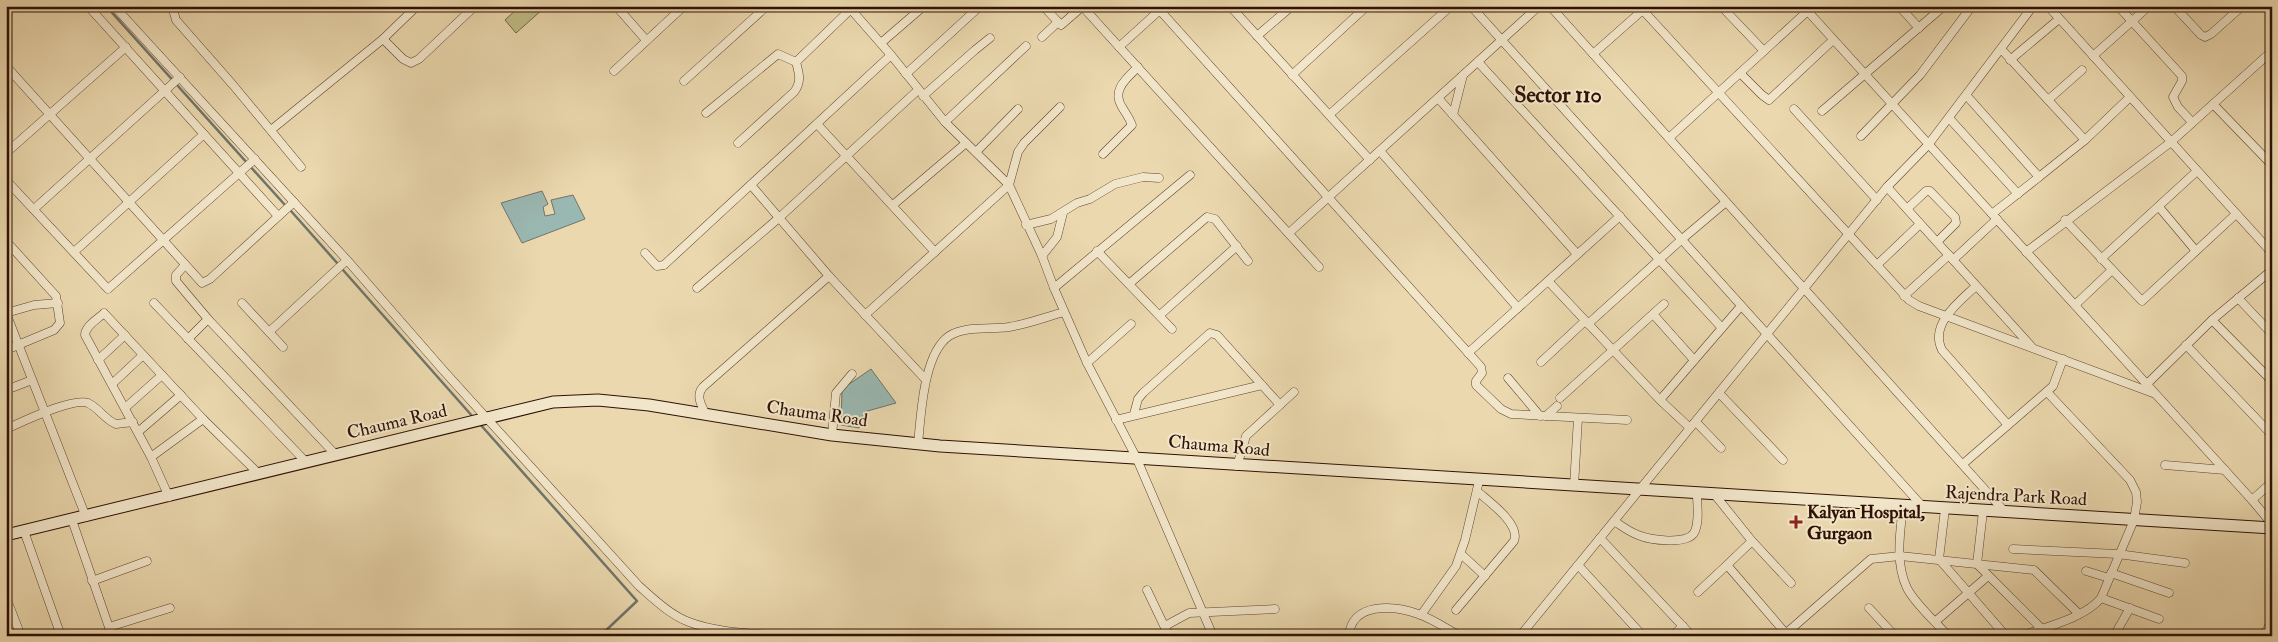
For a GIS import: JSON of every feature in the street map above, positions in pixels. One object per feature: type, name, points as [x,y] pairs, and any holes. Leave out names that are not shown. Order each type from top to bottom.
[{"type":"street","points":[[88,6],[278,216]]},
{"type":"street","points":[[114,6],[177,80],[255,159],[347,260],[480,421],[657,602],[688,622],[710,628],[781,636]]},
{"type":"street","points":[[172,6],[176,20],[271,130],[300,167]]},
{"type":"street","points":[[271,130],[383,39],[417,6]]},
{"type":"street","points":[[383,39],[403,59],[411,63],[419,59],[475,6]]},
{"type":"street","points":[[616,6],[646,40]]},
{"type":"street","points":[[614,72],[684,6]]},
{"type":"street","points":[[684,81],[767,6]]},
{"type":"street","points":[[881,43],[924,6]]},
{"type":"street","points":[[1043,6],[1060,25],[1084,7],[1319,267]]},
{"type":"street","points":[[1230,6],[1370,160]]},
{"type":"street","points":[[1257,36],[1292,6]]},
{"type":"street","points":[[1292,74],[1367,6]]},
{"type":"street","points":[[1329,115],[1451,6]]},
{"type":"street","points":[[1471,6],[1922,507]]},
{"type":"street","points":[[1289,233],[1539,6]]},
{"type":"street","points":[[1550,6],[2005,512]]},
{"type":"street","points":[[1721,6],[1764,51]]},
{"type":"street","points":[[1900,6],[1919,28]]},
{"type":"street","points":[[1822,111],[1944,6]]},
{"type":"street","points":[[1862,136],[1920,75],[1972,6]]},
{"type":"street","points":[[1520,636],[1877,200],[1928,145],[2002,50],[2033,6]]},
{"type":"street","points":[[2048,6],[2272,254]]},
{"type":"street","points":[[2118,6],[2182,76],[2182,81],[2173,97],[2178,107],[2192,122]]},
{"type":"street","points":[[2093,56],[2149,6]]},
{"type":"street","points":[[796,62],[851,7],[945,122],[1009,185],[1042,256],[1087,363],[1136,457],[1213,636]]},
{"type":"street","points":[[1119,47],[1160,7],[1468,353],[1483,371],[1476,381],[1476,385],[1494,403],[1511,414],[1627,420]]},
{"type":"street","points":[[1593,54],[1643,7],[1850,233],[1904,296],[1919,306],[2156,394]]},
{"type":"street","points":[[906,74],[978,8]]},
{"type":"street","points":[[1668,138],[1764,51],[1808,8],[1833,40],[2272,524]]},
{"type":"street","points":[[2179,8],[2200,35],[2205,37],[2212,34],[2239,9]]},
{"type":"street","points":[[2010,60],[2059,19]]},
{"type":"street","points":[[1042,37],[1058,22]]},
{"type":"street","points":[[697,288],[780,217],[846,155],[990,38]]},
{"type":"street","points":[[1740,73],[1769,100],[1833,40]]},
{"type":"street","points":[[945,122],[1026,46]]},
{"type":"street","points":[[6,154],[126,47]]},
{"type":"street","points":[[2002,50],[2084,140]]},
{"type":"street","points":[[706,113],[778,54],[796,62]]},
{"type":"street","points":[[645,253],[657,266],[664,265],[892,55]]},
{"type":"street","points":[[2026,252],[2065,220],[2171,142],[2270,56]]},
{"type":"street","points":[[738,143],[798,87],[800,76],[796,62]]},
{"type":"street","points":[[1478,62],[1722,328]]},
{"type":"street","points":[[6,66],[202,283],[206,282],[294,202]]},
{"type":"street","points":[[1103,154],[1132,125],[1121,106],[1118,92],[1121,84],[1138,67]]},
{"type":"street","points":[[2048,100],[2082,70]]},
{"type":"street","points":[[1453,115],[1463,76]]},
{"type":"street","points":[[34,210],[177,80]]},
{"type":"street","points":[[1966,96],[2039,177]]},
{"type":"street","points":[[1904,296],[1951,258],[2018,194],[2084,140],[2130,97]]},
{"type":"street","points":[[1438,98],[1577,254]]},
{"type":"street","points":[[2213,104],[2272,165]]},
{"type":"street","points":[[865,315],[1009,185],[1018,152],[1024,143],[1060,107]]},
{"type":"street","points":[[976,152],[1018,109]]},
{"type":"street","points":[[1794,109],[1877,200]]},
{"type":"street","points":[[1949,118],[2018,194]]},
{"type":"street","points":[[817,124],[935,252]]},
{"type":"street","points":[[74,252],[204,134]]},
{"type":"street","points":[[893,206],[966,142]]},
{"type":"street","points":[[1380,150],[1518,308]]},
{"type":"street","points":[[6,180],[108,289],[255,159]]},
{"type":"street","points":[[2102,259],[2198,172]]},
{"type":"street","points":[[1054,288],[1190,175]]},
{"type":"street","points":[[1026,225],[1051,219],[1063,213],[1070,206],[1090,199],[1115,184],[1143,177],[1159,178]]},
{"type":"street","points":[[751,185],[829,276],[926,380]]},
{"type":"street","points":[[1888,187],[2032,347]]},
{"type":"street","points":[[1907,209],[1926,191],[1930,191],[1955,216],[1956,223],[1937,242]]},
{"type":"street","points":[[1541,362],[1726,202]]},
{"type":"street","points":[[2160,207],[2196,251]]},
{"type":"street","points":[[1042,256],[1057,237],[1063,213]]},
{"type":"street","points":[[2065,220],[2142,301],[2236,214]]},
{"type":"street","points":[[1468,353],[1620,216]]},
{"type":"street","points":[[1129,284],[1207,217],[1215,219],[1248,261]]},
{"type":"street","points":[[1877,265],[1920,224]]},
{"type":"street","points":[[6,241],[52,290],[58,303],[60,323],[57,327],[6,350]]},
{"type":"street","points":[[1160,315],[1237,246]]},
{"type":"street","points":[[1097,251],[1172,329]]},
{"type":"street","points":[[269,332],[347,260]]},
{"type":"street","points":[[185,265],[176,275],[176,281],[208,319],[334,454]]},
{"type":"street","points":[[2075,305],[2112,270]]},
{"type":"street","points":[[2146,384],[2212,320],[2272,270]]},
{"type":"street","points":[[706,415],[699,396],[699,392],[703,387],[829,276]]},
{"type":"street","points":[[1548,281],[1660,400],[1721,448]]},
{"type":"street","points":[[1976,286],[1946,315],[1938,339],[1942,350],[2008,425]]},
{"type":"street","points":[[2238,298],[2272,334]]},
{"type":"street","points":[[154,302],[306,462]]},
{"type":"street","points":[[58,303],[34,305],[6,313],[86,517]]},
{"type":"street","points":[[242,303],[283,347]]},
{"type":"street","points":[[1560,398],[1664,304]]},
{"type":"street","points":[[1660,400],[1741,306]]},
{"type":"street","points":[[918,444],[926,380],[934,358],[949,336],[968,330],[1010,327],[1064,312]]},
{"type":"street","points":[[169,497],[133,422],[85,335],[85,331],[89,326],[104,313],[203,419],[259,474]]},
{"type":"street","points":[[1652,314],[1694,360]]},
{"type":"street","points":[[188,339],[208,319]]},
{"type":"street","points":[[2212,320],[2272,381]]},
{"type":"street","points":[[1087,363],[1131,324]]},
{"type":"street","points":[[1134,414],[1142,393],[1210,334],[1217,335],[1280,405]]},
{"type":"street","points":[[98,360],[125,335]]},
{"type":"street","points":[[2186,345],[2272,436]]},
{"type":"street","points":[[112,384],[143,354]]},
{"type":"street","points":[[1963,464],[2053,386],[2063,359]]},
{"type":"street","points":[[832,435],[836,393],[852,374]]},
{"type":"street","points":[[125,408],[162,375]]},
{"type":"street","points":[[1508,378],[1543,416]]},
{"type":"street","points":[[6,390],[32,380]]},
{"type":"street","points":[[1116,420],[1134,414],[1262,385]]},
{"type":"street","points":[[1237,466],[1246,436],[1294,392]]},
{"type":"street","points":[[2026,635],[2089,610],[2100,598],[2134,520],[2137,502],[2136,492],[2130,480],[2047,392]]},
{"type":"street","points":[[1719,393],[1783,460]]},
{"type":"street","points":[[138,432],[181,395]]},
{"type":"street","name":"Chauma Road","points":[[6,536],[169,497],[334,454],[480,421],[553,402],[598,400],[649,405],[832,435],[918,444],[1136,457],[1478,486],[1574,486],[1639,490]]},
{"type":"street","points":[[6,429],[46,412],[82,402],[90,404],[116,424],[133,422]]},
{"type":"street","points":[[1543,416],[1557,406]]},
{"type":"street","points":[[1574,486],[1578,418]]},
{"type":"street","points":[[151,457],[203,419]]},
{"type":"street","points":[[2165,465],[2225,470]]},
{"type":"street","points":[[2252,500],[2272,482]]},
{"type":"street","points":[[1421,615],[1452,572],[1461,554],[1478,486]]},
{"type":"street","points":[[1456,610],[1516,535],[1515,529],[1478,486]]},
{"type":"street","name":"Rajendra Park Road","points":[[1639,490],[2272,528]]},
{"type":"street","points":[[1614,521],[1636,535],[1650,539],[1680,540],[1689,538],[1695,532],[1697,522],[1697,494]]},
{"type":"street","points":[[1715,495],[1752,541],[1791,583]]},
{"type":"street","points":[[1902,506],[1900,556],[1907,588],[1948,636]]},
{"type":"street","points":[[1946,509],[1939,559],[2006,636]]},
{"type":"street","points":[[1983,511],[1977,564],[2041,628]]},
{"type":"street","points":[[72,520],[112,636]]},
{"type":"street","points":[[24,531],[61,636]]},
{"type":"street","points":[[1600,538],[1692,636]]},
{"type":"street","points":[[1698,592],[1752,541]]},
{"type":"street","points":[[2013,549],[2118,554],[2185,563]]},
{"type":"street","points":[[1461,554],[1485,576]]},
{"type":"street","points":[[1727,565],[1785,635],[1871,559],[1900,556],[2034,570],[2078,614]]},
{"type":"street","points":[[92,581],[147,561]]},
{"type":"street","points":[[1578,565],[1643,636]]},
{"type":"street","points":[[2086,571],[2169,593]]},
{"type":"street","points":[[1936,621],[1988,576]]},
{"type":"street","points":[[1147,590],[1169,636]]},
{"type":"street","points":[[6,597],[21,636]]},
{"type":"street","points":[[2100,598],[2159,619]]},
{"type":"street","points":[[109,627],[170,608]]},
{"type":"street","points":[[1349,636],[1351,624],[1356,616],[1364,611],[1386,608],[1407,610],[1421,615],[1460,636]]},
{"type":"street","points":[[1869,608],[1895,636]]},
{"type":"street","points":[[2114,636],[2130,608]]},
{"type":"street","points":[[1165,626],[1185,614],[1275,610]]},
{"type":"street","points":[[2263,636],[2272,623]]},
{"type":"street","points":[[1672,636],[1683,626]]},
{"type":"shaded area","points":[[520,6],[541,6],[543,9],[516,33],[505,20]]},
{"type":"water","points":[[542,191],[548,204],[543,207],[545,216],[555,214],[551,200],[573,195],[585,219],[522,243],[501,203]]},
{"type":"water","points":[[871,369],[896,403],[864,412],[859,428],[841,425],[842,389]]},
{"type":"waterway","points":[[106,6],[285,205]]},
{"type":"waterway","points":[[291,211],[338,264]]},
{"type":"waterway","points":[[343,270],[473,417]]},
{"type":"waterway","points":[[479,423],[637,601],[600,636]]},
{"type":"place","name":"Kalyan Hospital, Gurgaon","points":[[1796,522]]},
{"type":"district","name":"Sector 110","points":[[1558,95]]}]
